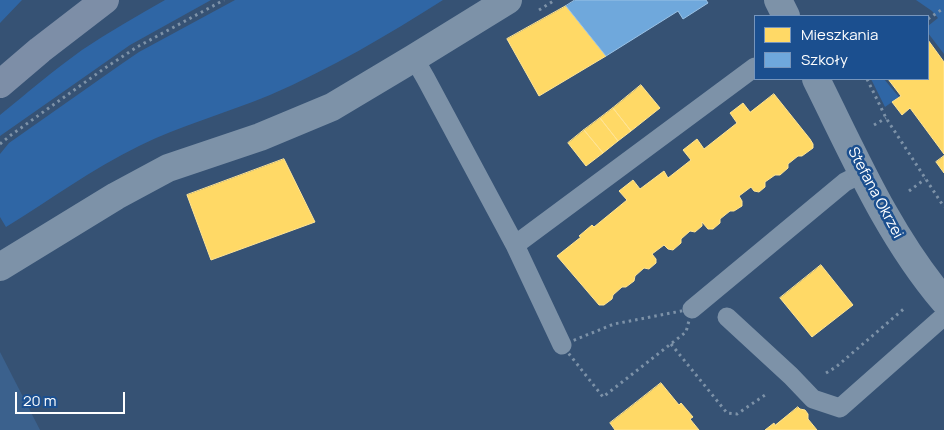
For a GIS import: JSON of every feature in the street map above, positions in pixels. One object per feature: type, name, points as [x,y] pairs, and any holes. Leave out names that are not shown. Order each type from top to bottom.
[{"type":"main road","points":[[0,84],[40,50],[105,0]]},
{"type":"street","points":[[8,262],[116,196],[168,168],[260,136],[332,106],[508,0]]},
{"type":"street","points":[[778,0],[786,15]]},
{"type":"street","name":"Stefana Okrzei","points":[[816,80],[877,202],[909,255],[944,301]]},
{"type":"lane","points":[[414,58],[515,245],[562,345]]},
{"type":"lane","points":[[515,245],[754,68]]},
{"type":"lane","points":[[692,309],[845,182],[862,173]]},
{"type":"lane","points":[[726,316],[813,399],[840,408],[944,316]]},
{"type":"path","points":[[0,144],[137,47],[224,0]]},
{"type":"path","points":[[929,18],[944,8]]},
{"type":"path","points":[[867,80],[886,118],[944,207]]},
{"type":"path","points":[[671,344],[727,413],[738,414],[791,376],[816,380],[836,367],[910,303]]},
{"type":"path","points":[[692,309],[686,332],[671,344],[603,397],[562,345],[614,324],[692,309]]},
{"type":"shaded area","points":[[0,0],[22,0],[0,23]]},
{"type":"shaded area","points":[[165,0],[211,0],[130,45],[0,136],[0,115],[82,50]]},
{"type":"shaded area","points":[[235,0],[443,0],[358,51],[315,74],[270,95],[171,132],[122,155],[6,227],[0,217],[0,154],[9,143],[139,52]]},
{"type":"shaded area","points":[[916,0],[944,0],[944,54],[929,34],[929,25],[938,18],[932,11]]},
{"type":"shaded area","points":[[872,80],[885,80],[899,97],[885,107]]},
{"type":"shaded area","points":[[0,352],[40,430],[0,430]]},
{"type":"building: Mieszkania","points":[[566,6],[606,56],[539,96],[507,39]]},
{"type":"building: Mieszkania","points":[[929,41],[944,62],[944,154],[910,108],[902,115],[892,102],[901,96],[889,80],[929,80]]},
{"type":"building: Mieszkania","points":[[641,85],[660,108],[631,131],[613,108]]},
{"type":"building: Mieszkania","points":[[774,94],[810,139],[813,148],[788,164],[788,168],[780,175],[775,175],[765,182],[765,187],[759,192],[754,191],[751,187],[739,196],[742,206],[734,211],[730,211],[720,219],[720,223],[713,229],[708,229],[702,222],[702,226],[695,232],[690,231],[673,250],[668,249],[664,245],[652,254],[656,259],[656,263],[649,269],[644,268],[635,276],[634,281],[626,287],[622,287],[604,305],[599,305],[557,256],[581,237],[579,236],[592,225],[594,227],[627,200],[619,191],[633,180],[640,189],[664,171],[668,178],[691,160],[683,150],[697,139],[704,149],[737,123],[730,113],[743,103],[750,112]]},
{"type":"building: Mieszkania","points":[[613,108],[631,131],[618,141],[600,118]]},
{"type":"building: Mieszkania","points":[[600,118],[618,141],[603,153],[584,130]]},
{"type":"building: Mieszkania","points":[[584,130],[603,153],[586,166],[568,143]]},
{"type":"building: Mieszkania","points":[[944,156],[944,173],[936,162]]},
{"type":"building: Mieszkania","points":[[284,159],[315,222],[211,260],[187,195]]},
{"type":"building: Mieszkania","points":[[821,265],[853,305],[812,337],[780,298]]},
{"type":"building: Mieszkania","points":[[661,383],[679,405],[681,403],[693,417],[690,419],[699,430],[615,430],[610,423]]},
{"type":"building: Mieszkania","points":[[798,407],[805,410],[808,414],[808,419],[817,430],[765,430],[774,423],[775,425]]},
{"type":"building: Szkoły","points":[[575,0],[706,0],[708,3],[683,19],[678,11],[606,56],[566,6]]}]
